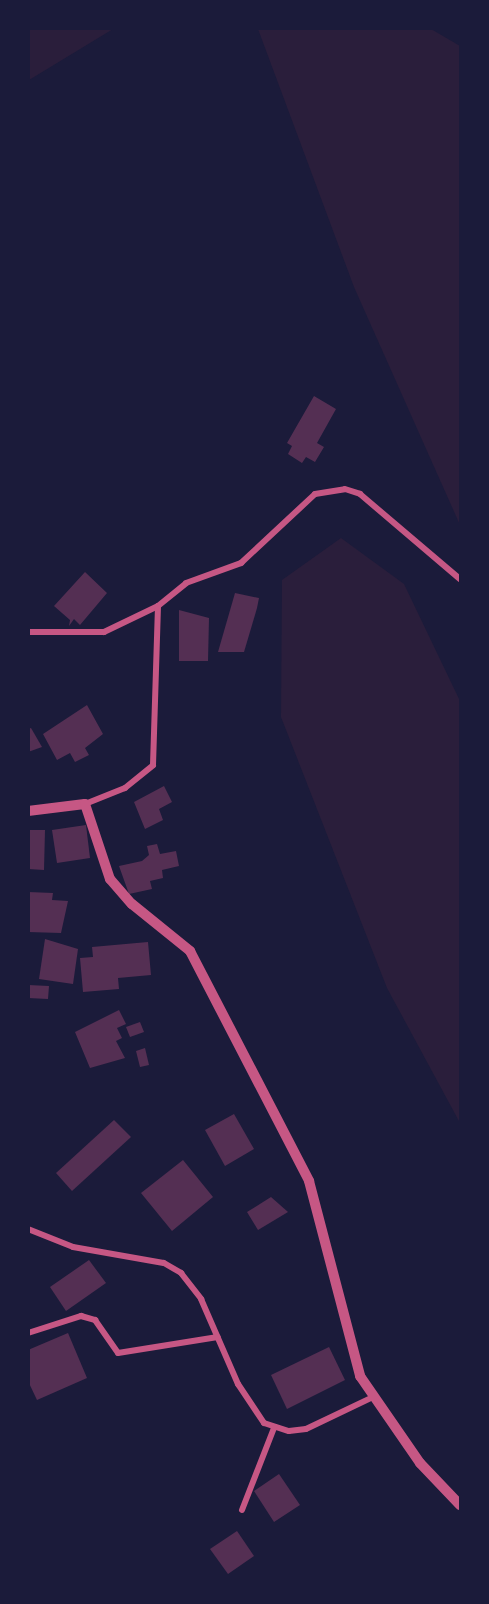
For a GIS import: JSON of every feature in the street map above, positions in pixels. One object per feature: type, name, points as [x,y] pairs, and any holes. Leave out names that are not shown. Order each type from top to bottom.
[{"type":"street","points":[[28,632],[84,636],[158,606],[186,583],[241,563],[315,494],[327,490],[345,489],[375,504],[460,579]]},
{"type":"street","points":[[28,811],[85,804],[125,788],[153,765],[158,606]]},
{"type":"street","points":[[85,804],[110,879],[132,904],[190,951],[305,1172],[348,1345],[373,1397],[420,1462],[460,1505]]},
{"type":"street","points":[[28,1229],[73,1247],[164,1263],[193,1287],[252,1409],[274,1428],[306,1429],[373,1397]]},
{"type":"street","points":[[28,1333],[81,1316],[95,1320],[117,1353],[218,1337]]},
{"type":"street","points":[[242,1510],[274,1428]]},
{"type":"shaded area","points":[[29,28],[113,28],[113,29],[29,80]]},
{"type":"shaded area","points":[[258,29],[431,29],[460,46],[460,525],[354,287]]},
{"type":"shaded area","points":[[341,538],[404,584],[460,701],[460,1123],[387,988],[281,717],[282,580]]},
{"type":"building","points":[[314,396],[336,409],[317,443],[324,447],[315,462],[306,457],[302,463],[288,454],[292,446],[287,443]]},
{"type":"building","points":[[85,572],[107,593],[80,625],[74,619],[69,626],[70,620],[54,606]]},
{"type":"building","points":[[235,593],[259,598],[257,608],[244,652],[218,652]]},
{"type":"building","points":[[179,610],[209,618],[208,661],[179,661]]},
{"type":"building","points":[[87,705],[103,734],[85,748],[89,755],[75,762],[70,753],[57,760],[43,734]]},
{"type":"building","points":[[31,728],[42,747],[28,752],[28,729]]},
{"type":"building","points":[[164,786],[172,802],[159,809],[163,820],[145,829],[134,802]]},
{"type":"building","points":[[86,825],[90,858],[57,863],[52,830]]},
{"type":"building","points":[[28,830],[45,830],[44,870],[28,869]]},
{"type":"building","points":[[157,844],[160,854],[176,851],[179,866],[162,870],[163,878],[150,881],[152,889],[129,894],[119,866],[142,861],[149,855],[147,846]]},
{"type":"building","points":[[28,892],[53,893],[52,900],[68,901],[61,933],[28,932]]},
{"type":"building","points":[[45,939],[78,949],[73,984],[39,979]]},
{"type":"building","points":[[148,942],[151,975],[118,978],[119,989],[83,992],[80,958],[93,957],[92,947]]},
{"type":"building","points":[[28,985],[49,986],[48,999],[28,998]]},
{"type":"building","points":[[119,1010],[126,1024],[117,1028],[122,1038],[116,1041],[125,1058],[90,1068],[75,1032]]},
{"type":"building","points":[[140,1022],[144,1032],[130,1037],[126,1027]]},
{"type":"building","points":[[145,1048],[149,1065],[140,1067],[136,1051]]},
{"type":"building","points":[[234,1114],[254,1149],[225,1166],[205,1130]]},
{"type":"building","points":[[114,1120],[131,1137],[72,1191],[56,1173]]},
{"type":"building","points":[[183,1160],[213,1197],[172,1231],[141,1193]]},
{"type":"building","points":[[271,1197],[288,1212],[258,1230],[247,1212]]},
{"type":"building","points":[[89,1260],[106,1283],[66,1311],[50,1287]]},
{"type":"building","points":[[68,1333],[87,1378],[37,1400],[28,1381],[28,1350]]},
{"type":"building","points":[[329,1347],[345,1380],[287,1409],[271,1375]]},
{"type":"building","points":[[279,1474],[300,1505],[274,1522],[254,1491]]},
{"type":"building","points":[[237,1531],[254,1556],[228,1574],[210,1549]]}]
